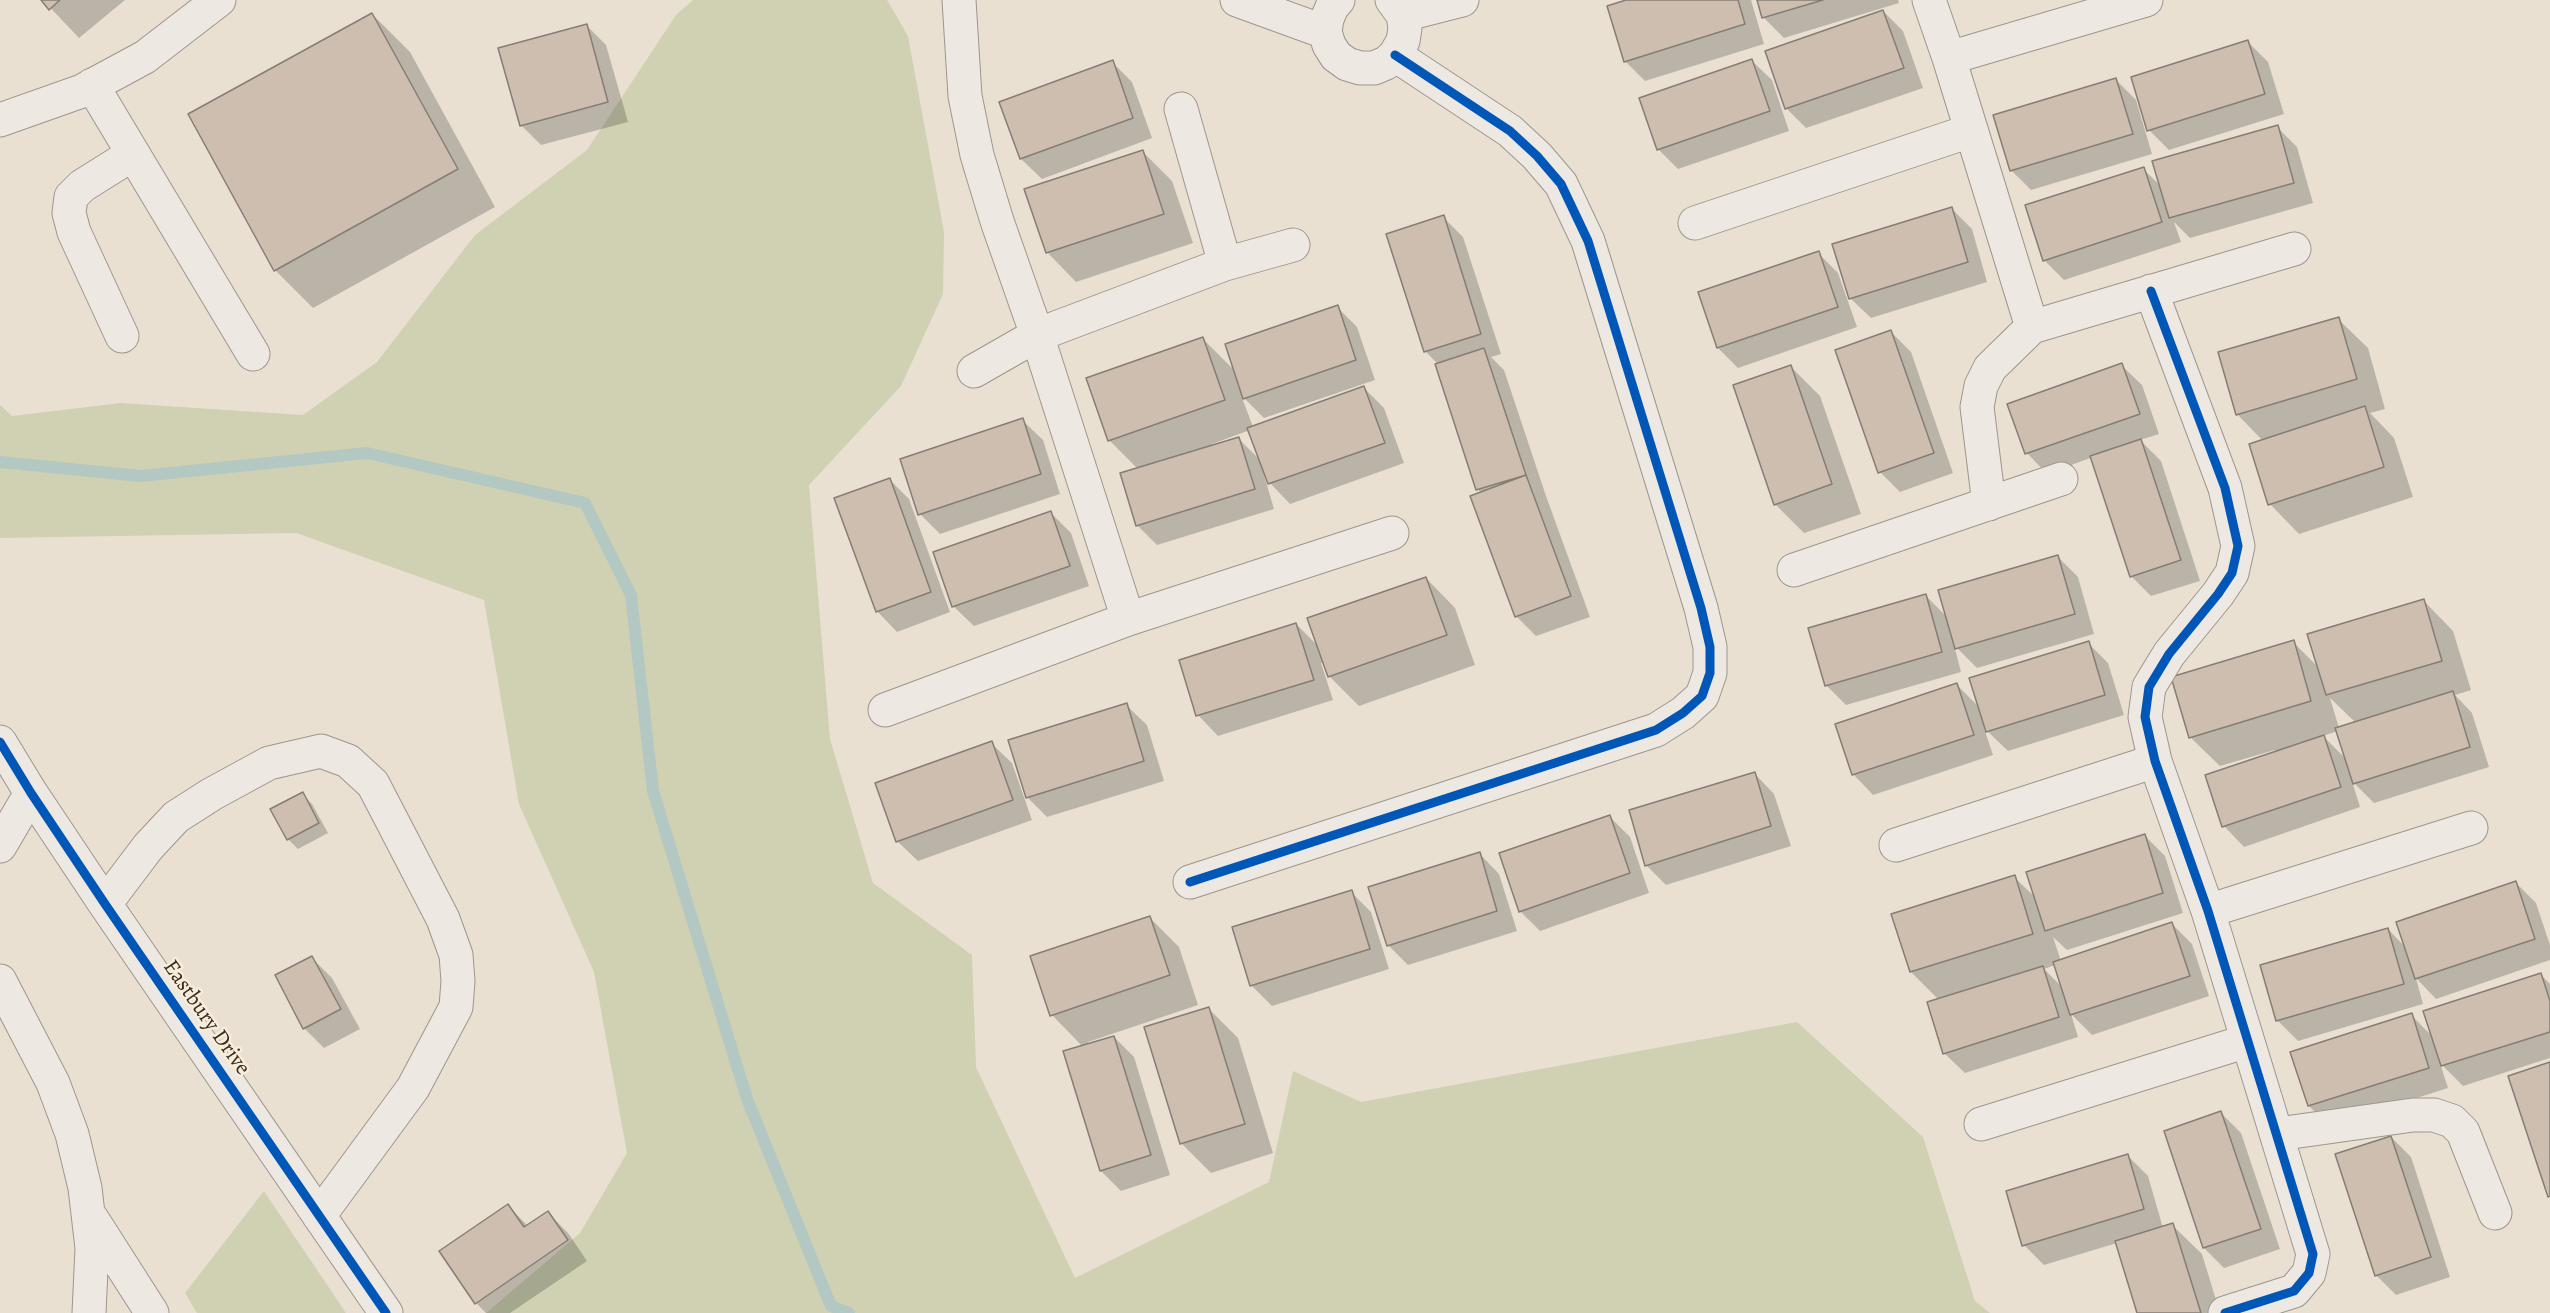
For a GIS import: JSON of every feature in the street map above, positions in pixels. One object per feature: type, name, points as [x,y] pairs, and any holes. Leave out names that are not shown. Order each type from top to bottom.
[{"type":"street","points":[[0,120],[82,91],[145,57],[219,0]]},
{"type":"street","points":[[958,0],[965,96],[977,155],[1128,619]]},
{"type":"street","points":[[1237,0],[1325,32]]},
{"type":"street","points":[[1338,0],[1327,19],[1325,32],[1329,45],[1336,56],[1347,64],[1360,68],[1374,68],[1386,63],[1395,55],[1403,41],[1405,28],[1398,8],[1462,0]]},
{"type":"street","points":[[1929,0],[2032,327]]},
{"type":"street","points":[[1949,58],[2146,0]]},
{"type":"street","points":[[1190,882],[1656,730],[1683,714],[1702,696],[1710,673],[1710,647],[1701,608],[1588,241],[1561,184],[1537,156],[1510,131],[1395,55]]},
{"type":"street","points":[[92,85],[253,354]]},
{"type":"street","points":[[1181,108],[1225,264]]},
{"type":"street","points":[[1695,223],[1970,131]]},
{"type":"street","points":[[122,336],[74,232],[69,213],[71,197],[82,186],[134,154]]},
{"type":"street","points":[[974,371],[1037,335],[1225,264],[1293,245]]},
{"type":"street","points":[[1989,504],[1977,407],[1981,386],[1990,368],[2032,327],[2294,249]]},
{"type":"street","points":[[2151,291],[2225,488],[2238,546],[2232,573],[2169,654],[2149,687],[2145,717],[2155,761],[2208,911],[2313,1254],[2309,1273],[2294,1291],[2225,1313]]},
{"type":"street","points":[[1794,570],[2061,479]]},
{"type":"street","points":[[885,710],[1128,619],[1392,532]]},
{"type":"street","name":"Eastbury Drive","points":[[0,742],[31,794],[105,904],[386,1313]]},
{"type":"street","points":[[105,904],[148,847],[176,818],[212,794],[269,764],[321,751],[348,761],[373,784],[443,919],[456,955],[458,981],[456,1007],[413,1088],[319,1216]]},
{"type":"street","points":[[1896,845],[2155,761]]},
{"type":"street","points":[[0,846],[31,794]]},
{"type":"street","points":[[2208,911],[2471,828]]},
{"type":"street","points":[[0,981],[53,1083],[72,1134],[86,1188],[89,1215],[92,1248],[89,1313]]},
{"type":"street","points":[[1981,1124],[2247,1041]]},
{"type":"street","points":[[2278,1134],[2413,1114],[2434,1115],[2452,1121],[2463,1132],[2495,1213]]},
{"type":"street","points":[[89,1215],[152,1313]]},
{"type":"green space","points":[[693,0],[887,0],[908,36],[944,232],[943,294],[901,386],[809,485],[830,739],[873,883],[972,955],[976,1067],[1075,1278],[1269,1182],[1293,1071],[1361,1102],[1797,1022],[1923,1137],[1975,1301],[1990,1313],[486,1313],[580,1233],[627,1153],[594,972],[519,804],[484,600],[296,533],[0,538],[0,405],[12,416],[121,403],[303,415],[377,362],[475,235],[587,150],[676,15]]},
{"type":"green space","points":[[264,1191],[346,1313],[197,1313],[185,1293]]},
{"type":"building","points":[[41,0],[60,0],[49,10]]},
{"type":"building","points":[[1626,0],[1738,0],[1745,24],[1624,62],[1607,6]]},
{"type":"building","points":[[1757,0],[1823,0],[1762,18]]},
{"type":"building","points":[[1883,10],[1904,68],[1785,109],[1765,51]]},
{"type":"building","points":[[372,13],[458,169],[274,271],[188,114]]},
{"type":"building","points":[[587,24],[608,102],[520,126],[498,48]]},
{"type":"building","points":[[2248,40],[2265,94],[2147,131],[2131,77]]},
{"type":"building","points":[[1752,59],[1770,111],[1657,150],[1639,98]]},
{"type":"building","points":[[1113,60],[1133,118],[1020,159],[999,102]]},
{"type":"building","points":[[2116,78],[2133,134],[2010,171],[1993,115]]},
{"type":"building","points":[[2278,125],[2294,183],[2169,218],[2152,161]]},
{"type":"building","points":[[1143,150],[1164,214],[1046,253],[1024,189]]},
{"type":"building","points":[[2144,167],[2162,222],[2043,261],[2025,205]]},
{"type":"building","points":[[1952,207],[1968,262],[1849,299],[1832,244]]},
{"type":"building","points":[[1444,215],[1481,334],[1424,352],[1386,234]]},
{"type":"building","points":[[1819,251],[1838,307],[1717,348],[1698,292]]},
{"type":"building","points":[[1338,305],[1356,360],[1243,399],[1225,344]]},
{"type":"building","points":[[2339,317],[2357,379],[2236,415],[2218,352]]},
{"type":"building","points":[[1891,330],[1934,453],[1878,473],[1835,350]]},
{"type":"building","points":[[1203,337],[1225,400],[1108,441],[1086,378]]},
{"type":"building","points":[[1484,348],[1526,475],[1476,490],[1435,364]]},
{"type":"building","points":[[2122,363],[2140,414],[2025,454],[2007,404]]},
{"type":"building","points":[[1791,365],[1832,484],[1774,505],[1733,385]]},
{"type":"building","points":[[1364,386],[1385,443],[1268,484],[1247,428]]},
{"type":"building","points":[[2365,406],[2384,467],[2268,505],[2249,444]]},
{"type":"building","points":[[1023,418],[1041,474],[918,515],[900,459]]},
{"type":"building","points":[[1239,437],[1255,489],[1136,526],[1120,473]]},
{"type":"building","points":[[2141,439],[2181,560],[2130,577],[2090,456]]},
{"type":"building","points":[[1526,475],[1571,596],[1515,617],[1470,496]]},
{"type":"building","points":[[890,478],[931,592],[876,612],[834,498]]},
{"type":"building","points":[[1051,511],[1070,566],[952,607],[933,552]]},
{"type":"building","points":[[2058,555],[2075,614],[1955,649],[1938,590]]},
{"type":"building","points":[[1426,577],[1447,635],[1328,677],[1307,618]]},
{"type":"building","points":[[1926,594],[1942,652],[1825,686],[1808,628]]},
{"type":"building","points":[[2424,599],[2442,661],[2326,695],[2307,634]]},
{"type":"building","points":[[1296,623],[1314,680],[1196,716],[1179,660]]},
{"type":"building","points":[[2294,640],[2311,701],[2189,738],[2171,677]]},
{"type":"building","points":[[2089,641],[2105,695],[1986,732],[1969,678]]},
{"type":"building","points":[[1957,683],[1974,735],[1852,775],[1835,724]]},
{"type":"building","points":[[2453,691],[2470,747],[2353,784],[2335,728]]},
{"type":"building","points":[[1127,703],[1144,761],[1026,798],[1008,740]]},
{"type":"building","points":[[2324,735],[2341,787],[2222,827],[2205,775]]},
{"type":"building","points":[[992,741],[1013,800],[896,842],[875,783]]},
{"type":"building","points":[[1755,772],[1771,826],[1645,866],[1629,810]]},
{"type":"building","points":[[303,792],[319,823],[287,840],[270,809]]},
{"type":"building","points":[[1610,815],[1630,873],[1519,912],[1499,853]]},
{"type":"building","points":[[2145,834],[2163,893],[2045,931],[2026,872]]},
{"type":"building","points":[[1480,852],[1497,911],[1387,946],[1368,887]]},
{"type":"building","points":[[2015,875],[2033,934],[1910,972],[1891,914]]},
{"type":"building","points":[[2516,881],[2535,939],[2415,979],[2396,922]]},
{"type":"building","points":[[1352,890],[1370,949],[1250,986],[1232,927]]},
{"type":"building","points":[[1150,916],[1170,975],[1050,1016],[1030,956]]},
{"type":"building","points":[[2172,922],[2190,976],[2070,1015],[2053,962]]},
{"type":"building","points":[[2388,928],[2404,984],[2276,1021],[2260,965]]},
{"type":"building","points":[[312,956],[341,1009],[303,1029],[275,975]]},
{"type":"building","points":[[2043,966],[2059,1017],[1943,1054],[1927,1002]]},
{"type":"building","points":[[2541,973],[2550,1001],[2550,1032],[2441,1066],[2423,1011]]},
{"type":"building","points":[[1209,1007],[1245,1124],[1180,1144],[1144,1027]]},
{"type":"building","points":[[2412,1013],[2429,1068],[2308,1106],[2290,1052]]},
{"type":"building","points":[[1114,1036],[1151,1155],[1100,1171],[1063,1051]]},
{"type":"building","points":[[2550,1062],[2550,1196],[2548,1197],[2508,1076]]},
{"type":"building","points":[[2221,1111],[2261,1229],[2203,1248],[2164,1131]]},
{"type":"building","points":[[2391,1136],[2431,1257],[2375,1276],[2335,1154]]},
{"type":"building","points":[[2128,1154],[2144,1209],[2022,1246],[2006,1191]]},
{"type":"building","points":[[508,1204],[524,1227],[548,1211],[568,1240],[475,1304],[439,1251]]},
{"type":"building","points":[[2173,1223],[2201,1313],[2137,1313],[2115,1241]]},
{"type":"waterway","points":[[0,462],[141,476],[367,453],[585,503],[631,595],[653,791],[747,1099],[831,1306],[849,1313]]},
{"type":"cycle path","points":[[1190,882],[1656,730],[1683,713],[1702,696],[1710,673],[1710,647],[1701,608],[1588,241],[1561,184],[1537,156],[1510,131],[1395,55]]},
{"type":"cycle path","points":[[2151,291],[2225,488],[2238,546],[2232,573],[2218,594],[2169,654],[2149,687],[2145,717],[2155,761],[2208,911],[2313,1254],[2309,1273],[2294,1291],[2225,1313]]},
{"type":"cycle path","points":[[0,742],[105,904],[386,1313]]}]
